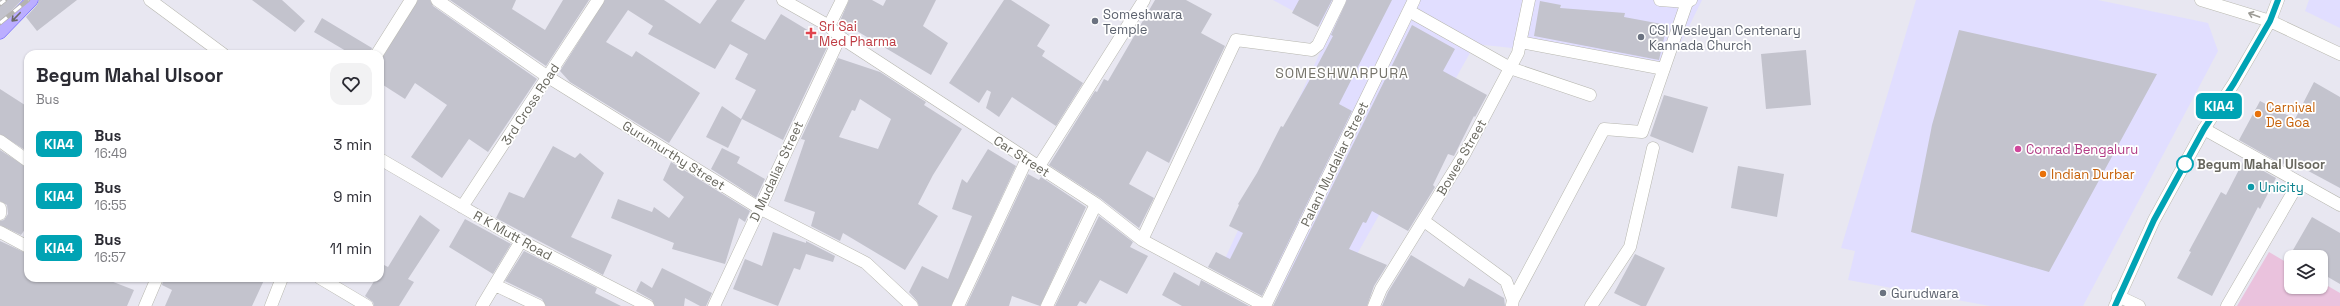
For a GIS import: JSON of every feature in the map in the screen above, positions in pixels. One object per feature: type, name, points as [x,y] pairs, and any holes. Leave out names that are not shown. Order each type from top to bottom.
[{"type":"main road","points":[[0,33],[32,0]]},
{"type":"street","points":[[150,0],[218,50]]},
{"type":"street","points":[[380,50],[411,0]]},
{"type":"street","name":"Gurumurthy Street","points":[[437,0],[548,77],[759,208],[866,262],[912,306]]},
{"type":"street","name":"3rd Cross Road","points":[[462,207],[598,0]]},
{"type":"street","name":"Car Street","points":[[783,0],[829,26],[840,38],[1096,204],[1142,240],[1265,306]]},
{"type":"street","points":[[829,26],[842,0]]},
{"type":"street","points":[[1039,166],[1144,0]]},
{"type":"street","points":[[1142,240],[1236,40],[1312,50],[1318,46],[1340,0]]},
{"type":"street","name":"Bowee Street","points":[[1374,306],[1381,289],[1465,153],[1518,53],[1529,0]]},
{"type":"street","points":[[1513,303],[1604,129],[1642,132],[1664,69],[1684,1],[1660,0]]},
{"type":"street","points":[[2201,0],[2239,10],[2270,21],[2340,54]]},
{"type":"street","points":[[2139,306],[2117,301],[2154,220],[2204,129],[2234,83],[2270,21],[2278,0]]},
{"type":"street","points":[[1411,5],[1510,68],[1590,95]]},
{"type":"street","name":"Palani Mudaliar Street","points":[[1265,306],[1411,5]]},
{"type":"street","name":"D Mudaliar Street","points":[[714,306],[840,38]]},
{"type":"street","points":[[1520,42],[1664,69]]},
{"type":"street","points":[[2204,129],[2339,203]]},
{"type":"street","points":[[0,141],[24,158]]},
{"type":"street","points":[[1591,306],[1630,247],[1653,148]]},
{"type":"street","points":[[958,306],[1027,159]]},
{"type":"street","name":"R K Mutt Road","points":[[384,161],[521,241],[648,306]]},
{"type":"street","points":[[2227,306],[2299,182]]},
{"type":"street","points":[[1047,306],[1096,204]]},
{"type":"street","points":[[0,208],[0,214]]},
{"type":"street","points":[[1424,221],[1506,281],[1513,303]]},
{"type":"street","points":[[0,232],[24,246]]},
{"type":"street","points":[[482,306],[521,241]]},
{"type":"street","points":[[145,306],[155,282]]},
{"type":"street","points":[[270,306],[280,282]]},
{"type":"street","points":[[327,282],[366,306]]},
{"type":"street","points":[[495,284],[539,306]]},
{"type":"shaded area","points":[[1273,0],[1702,0],[1670,65],[1475,44],[1328,306],[1302,306],[1223,263],[1330,31]]},
{"type":"shaded area","name":"Conrad Bengaluru","points":[[1916,0],[2098,0],[2208,23],[2218,51],[2083,306],[1990,306],[1848,280],[1855,251],[1841,248]]},
{"type":"shaded area","points":[[2309,0],[2340,0],[2340,28],[2305,11]]},
{"type":"shaded area","points":[[2269,252],[2284,261],[2284,294],[2328,294],[2328,286],[2340,293],[2340,306],[2237,306]]},
{"type":"building","points":[[0,0],[22,0],[0,22]]},
{"type":"building","points":[[39,0],[77,0],[37,31],[26,17],[37,5]]},
{"type":"building","points":[[252,0],[282,0],[305,21],[295,32]]},
{"type":"building","points":[[418,0],[430,0],[433,6],[537,79],[488,152],[469,139],[442,178],[411,157],[447,105],[415,83],[405,99],[384,86],[384,55]]},
{"type":"building","points":[[450,0],[516,0],[512,9],[545,30],[563,0],[589,0],[546,66]]},
{"type":"building","points":[[605,0],[664,0],[700,24],[717,0],[745,0],[731,21],[765,40],[781,14],[829,43],[783,140],[742,119],[728,148],[706,137],[722,106],[741,119],[756,90],[735,79],[748,54],[730,44],[715,69],[648,34],[653,26],[628,10],[606,42],[632,57],[636,51],[700,93],[669,143],[570,82],[560,71]]},
{"type":"building","points":[[849,0],[872,0],[883,6],[886,0],[936,0],[923,26],[948,43],[931,75],[840,21]]},
{"type":"building","points":[[1004,0],[1011,0],[1050,25],[1037,46],[1045,51],[1042,56],[1083,83],[1056,126],[1012,97],[999,117],[986,108],[991,92],[987,90],[979,103],[949,83]]},
{"type":"building","points":[[1155,0],[1186,0],[1212,14],[1201,33],[1225,46],[1169,163],[1147,151],[1129,184],[1154,198],[1139,228],[1100,198],[1049,165],[1095,91],[1097,92],[1104,79],[1108,81]]},
{"type":"building","points":[[1299,0],[1332,0],[1318,27],[1292,13]]},
{"type":"building","points":[[1347,0],[1392,0],[1339,104],[1352,111],[1262,296],[1208,267],[1216,252],[1230,259],[1243,233],[1229,226],[1239,205],[1238,204],[1257,173],[1281,126],[1283,127],[1308,83],[1333,36],[1331,35]]},
{"type":"building","points":[[1540,1],[1561,5],[1560,8],[1625,13],[1624,17],[1667,25],[1659,60],[1534,36]]},
{"type":"building","points":[[322,18],[372,48],[371,50],[344,50],[314,32]]},
{"type":"building","points":[[1412,25],[1455,49],[1443,71],[1487,95],[1475,117],[1474,116],[1454,156],[1448,154],[1433,185],[1435,187],[1408,231],[1372,211],[1366,223],[1363,222],[1349,249],[1387,265],[1374,286],[1367,306],[1273,306]]},
{"type":"building","points":[[1959,30],[2157,74],[2049,272],[1911,232],[1932,125]]},
{"type":"building","points":[[1806,50],[1811,105],[1766,109],[1761,54]]},
{"type":"building","points":[[838,58],[880,72],[926,102],[924,105],[962,129],[933,175],[918,204],[938,216],[905,270],[843,233],[840,241],[811,226],[815,212],[784,201],[805,140],[801,139],[799,143]],"holes":[[[860,99],[891,119],[878,149],[839,137],[852,110],[855,111]]]},
{"type":"building","points":[[2314,82],[2340,97],[2340,188],[2286,159],[2283,165],[2239,140],[2260,101],[2295,119]]},
{"type":"building","points":[[0,89],[24,104],[24,149],[0,134]]},
{"type":"building","points":[[1664,95],[1708,107],[1693,153],[1650,136]]},
{"type":"building","points":[[553,146],[575,158],[580,153],[604,173],[571,237],[612,255],[603,275],[496,218],[509,192],[524,198]]},
{"type":"building","points":[[722,148],[740,157],[737,163],[765,179],[756,198],[711,169]]},
{"type":"building","points":[[988,149],[1016,166],[951,306],[919,306],[917,301],[909,292],[922,266],[948,279],[972,216],[952,209],[962,179],[967,183]]},
{"type":"building","points":[[0,150],[24,165],[24,231],[21,235],[0,225],[0,221],[4,220],[8,214],[7,205],[0,201]]},
{"type":"building","points":[[2244,160],[2276,178],[2260,209],[2258,207],[2212,296],[2177,278],[2191,252],[2189,251],[2221,192],[2226,195]]},
{"type":"building","points":[[671,162],[750,211],[745,222],[739,218],[725,264],[672,249],[674,243],[611,218],[618,199],[652,212],[654,207],[669,218],[684,197],[663,180]]},
{"type":"building","points":[[1738,166],[1784,174],[1777,217],[1731,208]]},
{"type":"building","points":[[1028,174],[1039,180],[1041,177],[1086,207],[1040,306],[1012,296],[1009,306],[966,306]]},
{"type":"building","points":[[420,215],[440,230],[408,279],[414,282],[399,306],[374,306],[373,302],[365,296],[374,282],[384,282],[384,265],[388,267]]},
{"type":"building","points":[[1099,216],[1133,242],[1130,247],[1148,256],[1127,294],[1100,280],[1086,304],[1080,301],[1077,306],[1055,306]]},
{"type":"building","points":[[2312,217],[2340,233],[2340,284],[2328,277],[2328,250],[2293,250]]},
{"type":"building","points":[[465,219],[511,244],[493,274],[449,247]]},
{"type":"building","points":[[773,232],[806,243],[806,241],[835,256],[833,262],[806,254],[800,270],[794,268],[778,306],[733,289],[745,259],[762,266]]},
{"type":"building","points":[[0,241],[24,252],[24,282],[113,282],[134,290],[127,306],[0,306]]},
{"type":"building","points":[[524,251],[597,288],[595,293],[621,306],[546,306],[542,299],[505,281]]},
{"type":"building","points":[[1635,254],[1665,268],[1646,306],[1641,306],[1614,293]]},
{"type":"building","points":[[1411,255],[1464,287],[1469,278],[1504,298],[1505,306],[1382,306],[1388,292]]},
{"type":"building","points":[[662,268],[712,293],[706,306],[700,306],[685,298],[684,306],[655,306],[652,300],[636,291],[641,281],[652,288]]},
{"type":"building","points":[[1174,272],[1199,286],[1201,280],[1249,306],[1182,306],[1162,295]]},
{"type":"building","points":[[163,282],[263,282],[252,306],[165,306],[172,290],[162,285]]},
{"type":"railway","points":[[0,4],[5,0]]},
{"type":"railway","points":[[0,23],[28,0]]},
{"type":"bus line","name":"KIA4","points":[[2115,306],[2120,292],[2154,220],[2204,129],[2234,83],[2270,21],[2278,0]]},
{"type":"place","name":"Someshwara Temple","points":[[1095,21]]},
{"type":"place","name":"Sri Sai Med Pharma","points":[[811,33]]},
{"type":"place","name":"CSI Wesleyan Centenary Kannada Church","points":[[1641,37]]},
{"type":"place","name":"Carnival De Goa","points":[[2258,114]]},
{"type":"place","name":"Conrad Bengaluru","points":[[2018,149]]},
{"type":"place","name":"Begum Mahal Ulsoor","points":[[2185,164]]},
{"type":"place","name":"Indian Durbar","points":[[2043,174]]},
{"type":"place","name":"Unicity","points":[[2251,187]]},
{"type":"place","name":"Gurudwara","points":[[1883,293]]},
{"type":"district","name":"SOMESHWARPURA","points":[[1342,73]]}]
